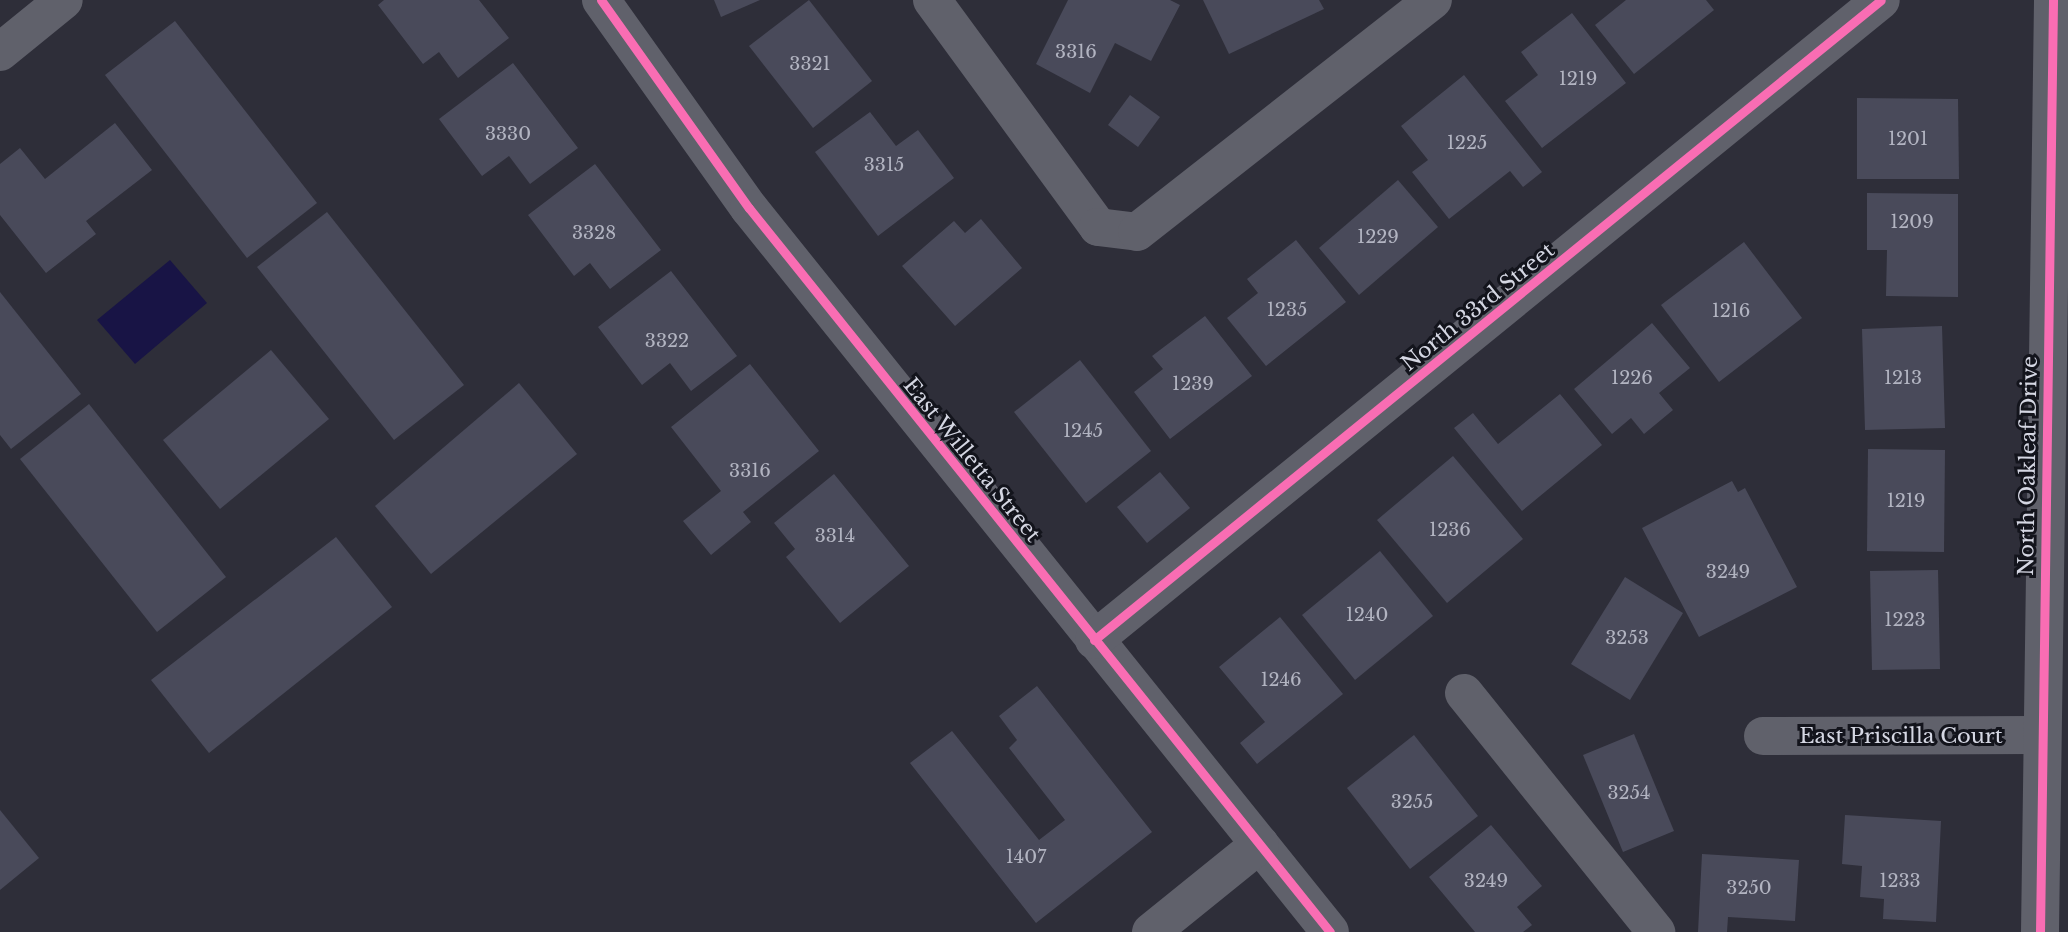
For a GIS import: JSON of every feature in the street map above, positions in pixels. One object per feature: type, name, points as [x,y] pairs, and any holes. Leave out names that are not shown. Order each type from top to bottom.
[{"type":"street","points":[[0,52],[64,0]]},
{"type":"street","name":"East Willetta Street","points":[[601,0],[749,208],[1330,932]]},
{"type":"street","points":[[932,0],[1098,227],[1137,232],[1433,0]]},
{"type":"street","name":"North 33rd Street","points":[[1094,640],[1881,0]]},
{"type":"street","name":"North Oakleaf Drive","points":[[2040,932],[2040,735],[2053,0]]},
{"type":"street","points":[[1464,693],[1656,932]]},
{"type":"street","name":"East Priscilla Court","points":[[1763,736],[2040,735]]},
{"type":"street","points":[[1151,932],[1260,844]]},
{"type":"shaded area","points":[[170,260],[207,303],[135,364],[97,320]]},
{"type":"building","points":[[384,0],[479,0],[509,38],[458,78],[439,52],[423,64],[378,5]]},
{"type":"building","points":[[714,0],[760,0],[721,17]]},
{"type":"building","points":[[809,0],[872,81],[813,128],[749,46]]},
{"type":"building","points":[[1068,0],[1170,0],[1180,5],[1151,61],[1115,43],[1090,93],[1036,64]]},
{"type":"building","points":[[1203,0],[1319,0],[1324,9],[1229,54]]},
{"type":"building","points":[[1626,0],[1706,0],[1714,10],[1634,74],[1595,25]]},
{"type":"building","points":[[1572,13],[1626,83],[1542,148],[1505,101],[1538,75],[1521,52]]},
{"type":"building","points":[[175,21],[317,203],[247,258],[105,75]]},
{"type":"building","points":[[513,63],[578,148],[530,184],[509,156],[482,176],[439,119]]},
{"type":"building","points":[[1464,75],[1542,172],[1523,187],[1510,171],[1449,219],[1412,172],[1428,160],[1401,126]]},
{"type":"building","points":[[1130,95],[1160,117],[1138,147],[1108,125]]},
{"type":"building","points":[[1857,98],[1958,99],[1959,179],[1857,179]]},
{"type":"building","points":[[870,112],[896,146],[918,130],[954,178],[878,236],[815,152]]},
{"type":"building","points":[[115,123],[152,170],[86,221],[96,234],[46,273],[0,215],[0,164],[20,148],[45,179]]},
{"type":"building","points":[[595,164],[661,250],[610,289],[590,263],[574,276],[528,215]]},
{"type":"building","points":[[1398,180],[1438,227],[1359,295],[1319,248]]},
{"type":"building","points":[[1867,193],[1958,194],[1958,297],[1886,296],[1887,250],[1867,250]]},
{"type":"building","points":[[327,212],[464,385],[394,440],[257,267]]},
{"type":"building","points":[[981,219],[1022,268],[955,326],[902,266],[954,221],[965,233]]},
{"type":"building","points":[[1296,240],[1346,302],[1266,366],[1227,318],[1258,293],[1247,279]]},
{"type":"building","points":[[1744,242],[1802,318],[1719,382],[1661,305]]},
{"type":"building","points":[[671,271],[737,356],[691,391],[670,363],[642,385],[598,327]]},
{"type":"building","points":[[0,292],[81,394],[11,449],[0,435]]},
{"type":"building","points":[[1205,316],[1252,376],[1170,439],[1134,392],[1163,369],[1152,356]]},
{"type":"building","points":[[1652,323],[1690,368],[1659,393],[1673,410],[1644,434],[1631,418],[1612,434],[1574,389]]},
{"type":"building","points":[[1942,326],[1945,428],[1865,430],[1862,329]]},
{"type":"building","points":[[271,350],[329,419],[220,509],[163,440]]},
{"type":"building","points":[[1080,360],[1151,451],[1086,503],[1014,412]]},
{"type":"building","points":[[750,364],[819,451],[743,512],[751,522],[711,555],[683,521],[721,491],[671,427]]},
{"type":"building","points":[[519,383],[577,454],[431,574],[375,506]]},
{"type":"building","points":[[1560,394],[1602,445],[1522,511],[1454,428],[1473,413],[1498,444]]},
{"type":"building","points":[[89,404],[226,577],[157,632],[20,459]]},
{"type":"building","points":[[1868,449],[1945,450],[1944,552],[1867,551]]},
{"type":"building","points":[[1453,456],[1523,539],[1447,603],[1377,520]]},
{"type":"building","points":[[1160,472],[1190,508],[1147,543],[1117,507]]},
{"type":"building","points":[[834,474],[909,566],[840,623],[786,557],[795,549],[774,523]]},
{"type":"building","points":[[1732,481],[1738,492],[1745,488],[1797,587],[1699,637],[1642,528]]},
{"type":"building","points":[[336,537],[392,607],[209,753],[151,680]]},
{"type":"building","points":[[1380,551],[1433,616],[1355,680],[1302,615]]},
{"type":"building","points":[[1938,570],[1940,669],[1872,670],[1870,571]]},
{"type":"building","points":[[1625,577],[1683,613],[1630,700],[1571,664]]},
{"type":"building","points":[[1280,617],[1343,694],[1257,764],[1240,743],[1265,722],[1219,667]]},
{"type":"building","points":[[1037,686],[1152,832],[1036,923],[910,763],[952,731],[1039,840],[1065,820],[1009,748],[1017,740],[999,716]]},
{"type":"building","points":[[1634,734],[1674,831],[1623,852],[1583,755]]},
{"type":"building","points":[[1414,735],[1478,816],[1410,869],[1347,788]]},
{"type":"building","points":[[0,810],[39,858],[0,890]]},
{"type":"building","points":[[1845,815],[1941,821],[1936,922],[1883,919],[1884,899],[1860,897],[1862,866],[1842,864]]},
{"type":"building","points":[[1491,825],[1542,886],[1517,907],[1532,925],[1523,932],[1475,932],[1429,877]]},
{"type":"building","points":[[1702,854],[1799,860],[1795,921],[1728,917],[1727,932],[1698,932]]},
{"type":"cycle path","points":[[601,0],[749,208],[1330,932]]},
{"type":"cycle path","points":[[1094,640],[1881,0]]},
{"type":"cycle path","points":[[2040,932],[2053,0]]}]
